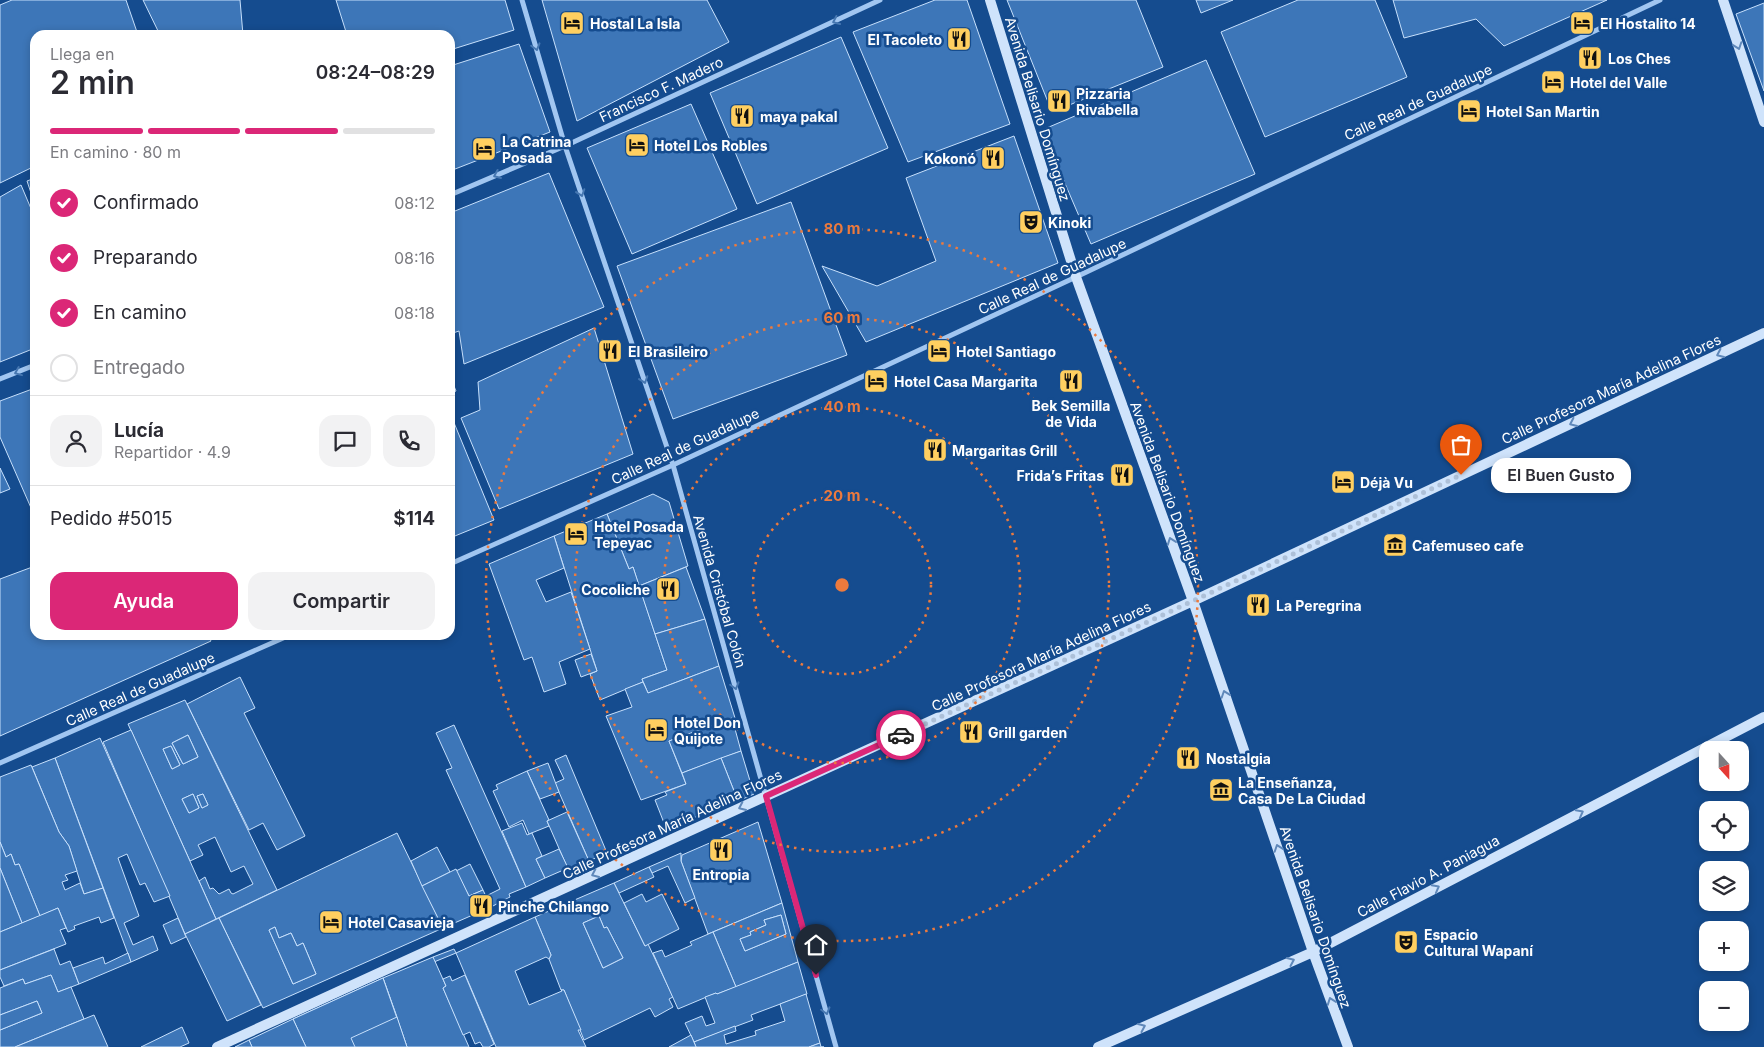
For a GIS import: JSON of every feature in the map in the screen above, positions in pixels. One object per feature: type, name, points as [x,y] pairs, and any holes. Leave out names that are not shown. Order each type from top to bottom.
[{"type":"street","name":"Avenida Cristóbal Colón","points":[[522,0],[565,146],[673,465],[836,1047]]},
{"type":"street","name":"Francisco F. Madero","points":[[455,193],[565,146],[880,0]]},
{"type":"street","name":"Avenida Belisario Domínguez","points":[[990,0],[1076,278],[1193,601],[1313,952],[1348,1047]]},
{"type":"street","name":"Calle Real de Guadalupe","points":[[455,562],[673,465],[1076,278],[1660,0]]},
{"type":"street","points":[[1723,0],[1764,122]]},
{"type":"street","name":"Calle Profesora María Adelina Flores","points":[[216,1047],[1193,601],[1764,333]]},
{"type":"street","points":[[0,379],[30,367]]},
{"type":"street","name":"Calle Real de Guadalupe","points":[[0,763],[279,640]]},
{"type":"street","name":"Calle Flavio A. Paniagua","points":[[1098,1047],[1313,952],[1764,716]]},
{"type":"building","points":[[12,0],[126,0],[136,30],[30,30],[30,168],[0,183],[0,5]]},
{"type":"building","points":[[143,0],[240,0],[243,30],[158,30]]},
{"type":"building","points":[[336,0],[505,0],[514,30],[455,48],[455,30],[345,30]]},
{"type":"building","points":[[542,0],[707,0],[729,42],[577,121]]},
{"type":"building","points":[[935,0],[967,0],[1010,124],[908,162],[853,32]]},
{"type":"building","points":[[1007,0],[1136,0],[1163,67],[1052,112]]},
{"type":"building","points":[[1196,0],[1233,0],[1201,13]]},
{"type":"building","points":[[1298,0],[1375,0],[1407,77],[1265,137],[1221,32]]},
{"type":"building","points":[[1393,0],[1607,0],[1504,46],[1476,19],[1404,38]]},
{"type":"building","points":[[1764,3],[1764,91],[1736,14]]},
{"type":"building","points":[[841,37],[888,148],[757,204],[710,93]]},
{"type":"building","points":[[519,44],[550,132],[455,169],[455,64]]},
{"type":"building","points":[[1206,60],[1255,174],[1091,244],[1042,130]]},
{"type":"building","points":[[691,104],[737,209],[632,254],[587,148]]},
{"type":"building","points":[[1014,136],[1058,263],[866,342],[822,266],[877,286],[936,261],[906,178]]},
{"type":"building","points":[[549,173],[604,307],[464,364],[459,331],[455,332],[455,211]]},
{"type":"building","points":[[21,185],[30,206],[30,350],[0,362],[0,197]]},
{"type":"building","points":[[791,202],[847,355],[673,419],[617,266]]},
{"type":"building","points":[[594,328],[633,454],[499,509],[461,418],[480,410],[478,382]]},
{"type":"building","points":[[30,390],[30,506],[0,437],[0,401]]},
{"type":"building","points":[[455,425],[494,520],[455,536]]},
{"type":"building","points":[[0,468],[10,489],[0,493]]},
{"type":"building","points":[[653,494],[669,502],[688,566],[639,586],[633,567],[629,569],[607,514]]},
{"type":"building","points":[[607,514],[629,569],[633,567],[667,670],[642,679],[643,682],[600,700],[590,674],[597,671],[554,536]]},
{"type":"building","points":[[554,536],[564,568],[536,580],[546,602],[571,592],[590,649],[559,662],[566,684],[544,692],[532,657],[524,660],[489,564]]},
{"type":"building","points":[[686,567],[705,619],[655,634],[639,586]]},
{"type":"building","points":[[30,568],[30,640],[211,641],[0,736],[0,579]]},
{"type":"building","points":[[705,619],[719,666],[648,693],[642,679],[667,670],[655,634]]},
{"type":"building","points":[[591,654],[597,671],[581,677],[575,660]]},
{"type":"building","name":"Hotel Don Quijote","points":[[719,666],[735,718],[669,741],[686,784],[641,800],[606,716],[632,707],[625,689],[643,682],[648,693]]},
{"type":"building","points":[[240,677],[255,708],[244,713],[305,836],[277,850],[263,823],[249,830],[187,704]]},
{"type":"building","points":[[185,700],[277,890],[216,919],[199,881],[205,877],[210,889],[213,888],[219,894],[229,889],[233,894],[253,884],[244,866],[231,872],[215,837],[198,845],[203,855],[190,861],[128,724]],"holes":[[[188,735],[198,757],[183,764],[172,743]],[[171,746],[180,765],[172,769],[163,749]],[[193,794],[199,808],[189,813],[182,799]],[[203,794],[208,805],[202,808],[197,796]]]},
{"type":"building","points":[[732,718],[741,751],[682,773],[669,741]]},
{"type":"building","points":[[454,725],[526,887],[509,894],[510,897],[491,907],[486,896],[500,889],[446,770],[452,768],[436,733]]},
{"type":"building","points":[[131,730],[216,919],[185,934],[103,742]]},
{"type":"building","points":[[188,735],[198,757],[183,764],[172,743]]},
{"type":"building","points":[[100,738],[170,896],[154,902],[145,883],[140,885],[127,854],[118,858],[139,916],[124,923],[133,945],[153,936],[158,950],[131,962],[55,758]]},
{"type":"building","points":[[171,746],[180,765],[172,769],[163,749]]},
{"type":"building","points":[[741,751],[754,794],[738,801],[721,758]]},
{"type":"building","points":[[566,755],[607,853],[589,861],[555,783],[564,779],[555,760]]},
{"type":"building","points":[[55,758],[103,888],[84,894],[69,846],[59,832],[32,767]]},
{"type":"building","points":[[721,758],[738,801],[666,828],[655,800],[667,795],[665,792],[686,784],[682,773]]},
{"type":"building","points":[[548,763],[559,792],[540,799],[527,771]]},
{"type":"building","points":[[31,765],[59,832],[69,846],[77,871],[65,875],[68,880],[62,882],[65,890],[80,883],[84,894],[103,888],[114,918],[101,923],[99,917],[74,926],[75,929],[68,932],[58,908],[40,916],[19,864],[15,865],[11,854],[6,857],[0,842],[0,777]]},
{"type":"building","points":[[527,771],[549,820],[547,821],[549,826],[529,834],[523,820],[509,827],[493,791],[498,789],[496,785]]},
{"type":"building","points":[[193,794],[199,808],[189,813],[182,799]]},
{"type":"building","points":[[203,794],[208,805],[202,808],[197,796]]},
{"type":"building","points":[[567,812],[589,861],[568,869],[547,821]]},
{"type":"building","points":[[758,822],[782,903],[708,934],[681,861],[682,855]]},
{"type":"building","points":[[522,823],[527,835],[532,833],[542,856],[536,859],[545,878],[526,887],[502,831]]},
{"type":"building","name":"Hotel Casavieja","points":[[397,833],[443,928],[263,1008],[219,918]],"holes":[[[275,927],[279,938],[291,933],[297,946],[303,943],[316,974],[293,984],[269,930]]]},
{"type":"building","points":[[0,842],[6,857],[11,854],[15,865],[19,864],[40,916],[22,923],[0,868]]},
{"type":"building","points":[[437,847],[450,872],[422,886],[411,861]]},
{"type":"building","points":[[559,849],[568,868],[545,878],[536,859]]},
{"type":"building","points":[[681,853],[681,861],[695,898],[685,903],[668,866],[652,873],[649,867]]},
{"type":"building","points":[[470,864],[483,890],[469,896],[456,871]]},
{"type":"building","points":[[649,867],[654,877],[619,893],[614,883]]},
{"type":"building","points":[[0,868],[22,923],[0,932]]},
{"type":"building","points":[[456,869],[469,896],[483,890],[491,907],[443,928],[422,886]]},
{"type":"building","points":[[614,883],[645,946],[648,944],[673,997],[669,999],[673,1007],[655,1017],[650,1008],[584,1040],[564,990],[561,990],[549,959],[551,955],[535,917]],"holes":[[[599,916],[604,928],[607,927],[623,958],[603,968],[583,923]]]},
{"type":"building","points":[[642,894],[646,902],[662,894],[679,929],[645,946],[624,903]]},
{"type":"building","points":[[782,903],[798,962],[736,987],[713,932]],"holes":[[[781,915],[786,934],[745,951],[740,939],[751,935],[750,932],[766,925],[764,920]]]},
{"type":"building","points":[[58,908],[66,928],[60,930],[66,944],[0,970],[0,932]]},
{"type":"building","points":[[781,915],[786,934],[745,951],[740,939],[751,935],[750,932],[766,925],[764,920]]},
{"type":"building","points":[[599,916],[604,928],[607,927],[623,958],[603,968],[583,923]]},
{"type":"building","points":[[535,917],[551,955],[549,959],[546,957],[515,971],[529,1005],[564,990],[586,1047],[496,1047],[456,953]]},
{"type":"building","points":[[178,918],[186,937],[171,944],[163,925]]},
{"type":"building","points":[[219,918],[261,1005],[227,1021],[185,934]]},
{"type":"building","points":[[275,927],[279,938],[291,933],[297,946],[303,943],[316,974],[293,984],[269,930]]},
{"type":"building","points":[[713,932],[736,987],[678,1009],[653,953],[662,950],[665,957],[692,945],[690,942]]},
{"type":"building","points":[[54,949],[60,965],[70,961],[79,984],[58,992],[51,975],[25,984],[23,979],[4,986],[0,977],[0,970]]},
{"type":"building","points":[[454,949],[456,953],[434,962],[433,957]]},
{"type":"building","points":[[128,953],[131,962],[79,984],[73,968],[103,957],[105,964]]},
{"type":"building","points":[[433,957],[446,986],[443,988],[469,1047],[407,1047],[383,978]]},
{"type":"building","points":[[798,962],[807,994],[751,1015],[753,1020],[694,1042],[685,1023],[702,1016],[706,1026],[715,1023],[705,997]]},
{"type":"building","points":[[51,975],[58,992],[71,987],[84,1019],[15,1047],[0,1047],[0,1030],[42,1013],[37,1001],[0,1015],[0,988],[23,979],[25,984]]},
{"type":"building","points":[[465,975],[494,1044],[489,1047],[483,1047],[480,1042],[475,1044],[470,1032],[463,1035],[443,988],[446,986],[443,979],[450,976],[452,981]]},
{"type":"building","points":[[383,978],[397,1017],[351,1038],[355,1047],[306,1047],[293,1019]]},
{"type":"building","points":[[383,978],[407,1047],[306,1047],[293,1019]]},
{"type":"building","points":[[806,994],[820,1043],[809,1047],[696,1047],[694,1042],[735,1026],[736,1031],[724,1035],[726,1044],[756,1035],[755,1031],[785,1021],[780,1004]]},
{"type":"building","points":[[37,1001],[42,1013],[0,1030],[0,1015]]},
{"type":"building","points":[[94,1015],[108,1047],[15,1047],[84,1019]]},
{"type":"building","points":[[397,1017],[407,1047],[355,1047],[351,1038]]},
{"type":"building","points":[[293,1019],[306,1047],[252,1047],[249,1040]]},
{"type":"building","points":[[182,1027],[189,1043],[180,1047],[141,1047]]},
{"type":"building","points":[[691,1035],[696,1047],[669,1047]]},
{"type":"building","points":[[249,1040],[252,1047],[235,1047]]},
{"type":"building","points":[[820,1043],[821,1047],[809,1047]]},
{"type":"way so far","points":[[901,735],[1461,475]]},
{"type":"place","name":"Hostal La Isla","points":[[572,23]]},
{"type":"place","name":"El Hostalito 14","points":[[1582,23]]},
{"type":"place","name":"El Tacoleto","points":[[959,39]]},
{"type":"place","name":"Los Ches","points":[[1590,58]]},
{"type":"place","name":"Hotel del Valle","points":[[1553,82]]},
{"type":"place","name":"Pizzaria Rivabella","points":[[1059,101]]},
{"type":"place","name":"Hotel San Martin","points":[[1469,111]]},
{"type":"place","name":"maya pakal","points":[[742,116]]},
{"type":"place","name":"Hotel Los Robles","points":[[637,145]]},
{"type":"place","name":"La Catrina Posada","points":[[484,149]]},
{"type":"place","name":"Kokonó","points":[[993,158]]},
{"type":"place","name":"Kinoki","points":[[1031,222]]},
{"type":"place","name":"El Brasileiro","points":[[610,351]]},
{"type":"place","name":"Hotel Santiago","points":[[939,351]]},
{"type":"place","name":"Hotel Casa Margarita","points":[[876,381]]},
{"type":"place","name":"Bek Semilla de Vida","points":[[1071,381]]},
{"type":"place","name":"Margaritas Grill","points":[[935,450]]},
{"type":"place","name":"Frida’s Fritas","points":[[1122,475]]},
{"type":"place","name":"El Buen Gusto","points":[[1461,475]]},
{"type":"place","name":"Déjà Vu","points":[[1343,482]]},
{"type":"place","name":"Hotel Posada Tepeyac","points":[[576,534]]},
{"type":"place","name":"Cafemuseo cafe","points":[[1395,545]]},
{"type":"place","name":"Cocoliche","points":[[668,589]]},
{"type":"place","name":"La Peregrina","points":[[1258,605]]},
{"type":"place","name":"Hotel Don Quijote","points":[[656,730]]},
{"type":"place","name":"Grill garden","points":[[971,732]]},
{"type":"place","name":"Nostalgia","points":[[1188,758]]},
{"type":"place","name":"La Enseñanza, Casa De La Ciudad","points":[[1221,790]]},
{"type":"place","name":"Entropia","points":[[721,850]]},
{"type":"place","name":"Pinche Chilango","points":[[481,906]]},
{"type":"place","name":"Hotel Casavieja","points":[[331,922]]},
{"type":"place","name":"Espacio Cultural Wapaní","points":[[1406,942]]},
{"type":"route","points":[[816,975],[766,796],[901,735]]}]
